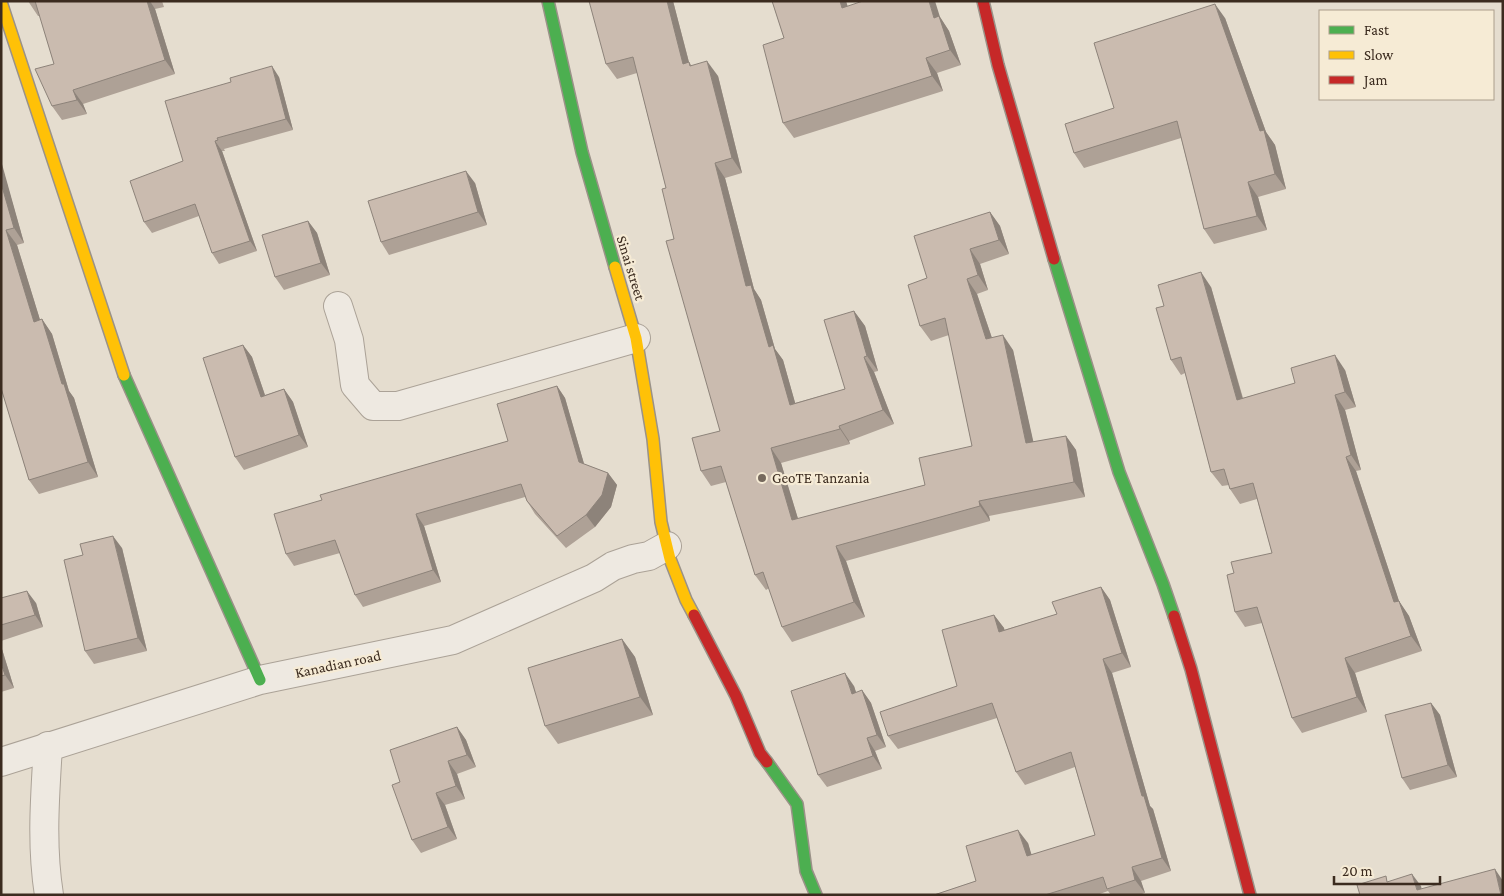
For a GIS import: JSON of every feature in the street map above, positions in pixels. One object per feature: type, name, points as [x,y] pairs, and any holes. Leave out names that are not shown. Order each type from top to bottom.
[{"type":"street","name":"Sinai street","points":[[548,1],[582,152],[608,248],[636,338],[660,489],[661,522],[670,559],[686,600],[736,696],[760,752],[797,804],[806,871],[816,895]]},
{"type":"street","points":[[982,1],[1058,275],[1120,472],[1163,584],[1190,669],[1250,895]]},
{"type":"street","points":[[1,2],[124,374],[260,680]]},
{"type":"street","points":[[338,306],[349,340],[356,385],[373,406],[398,406],[636,338]]},
{"type":"street","name":"Kanadian road","points":[[1,762],[260,680],[453,640],[594,578],[613,566],[649,556],[667,546]]},
{"type":"street","points":[[48,746],[43,815],[45,869],[49,895]]},
{"type":"building","points":[[35,1],[147,1],[165,60],[73,90],[77,100],[52,106],[35,69],[54,64]]},
{"type":"building","points":[[589,1],[667,1],[683,64],[689,62],[690,66],[707,61],[732,158],[715,163],[746,286],[751,285],[769,347],[773,345],[790,405],[845,389],[824,320],[854,311],[867,356],[864,357],[883,410],[839,426],[840,429],[771,448],[792,520],[925,485],[919,458],[972,446],[945,318],[920,326],[908,285],[927,278],[914,236],[990,212],[999,240],[970,249],[978,275],[967,279],[986,339],[1003,335],[1026,443],[1066,436],[1074,482],[979,501],[980,506],[836,546],[854,602],[782,627],[763,572],[755,575],[721,466],[701,471],[692,438],[720,431],[666,241],[674,239],[662,189],[666,188],[633,57],[606,64]]},
{"type":"building","points":[[772,1],[840,1],[842,8],[863,1],[929,1],[934,18],[939,16],[950,50],[926,58],[932,76],[783,123],[763,45],[784,38]]},
{"type":"building","points":[[1215,4],[1260,131],[1264,130],[1275,174],[1248,182],[1257,216],[1204,229],[1177,121],[1074,153],[1065,124],[1114,108],[1094,43]]},
{"type":"building","points":[[272,66],[286,119],[217,138],[218,140],[215,141],[250,241],[212,253],[195,204],[144,222],[130,181],[183,161],[165,101],[231,82],[230,78]]},
{"type":"building","points":[[466,171],[478,212],[381,242],[368,201]]},
{"type":"building","points":[[1,183],[14,228],[6,230],[34,322],[42,319],[88,462],[29,480],[1,388]]},
{"type":"building","points":[[308,221],[321,263],[275,277],[262,235]]},
{"type":"building","points":[[1201,272],[1237,400],[1295,383],[1291,368],[1335,355],[1345,392],[1335,395],[1351,455],[1346,457],[1394,602],[1399,601],[1411,636],[1345,658],[1357,697],[1292,718],[1257,607],[1235,612],[1227,575],[1234,573],[1231,562],[1272,553],[1253,483],[1230,489],[1224,469],[1211,472],[1181,357],[1171,360],[1156,308],[1164,306],[1158,285]]},
{"type":"building","points":[[243,345],[261,397],[284,389],[299,435],[235,457],[203,358]]},
{"type":"building","points":[[557,386],[579,462],[608,473],[602,495],[586,515],[557,536],[527,501],[521,484],[416,514],[433,570],[355,595],[335,540],[286,554],[274,514],[322,500],[320,495],[508,441],[497,404]]},
{"type":"building","points":[[113,536],[138,638],[85,651],[64,560],[83,555],[80,544]]},
{"type":"building","points":[[1101,587],[1122,653],[1103,659],[1142,796],[1144,796],[1162,858],[1132,867],[1135,880],[1107,889],[1103,877],[1045,895],[934,895],[976,881],[966,846],[1018,830],[1027,856],[1095,835],[1071,752],[1016,772],[992,703],[888,736],[880,712],[957,686],[942,630],[994,615],[999,632],[1057,614],[1052,602]]},
{"type":"building","points":[[27,591],[35,615],[1,625],[1,598]]},
{"type":"building","points":[[622,639],[640,697],[545,726],[528,668]]},
{"type":"building","points":[[1,663],[5,675],[1,676]]},
{"type":"building","points":[[845,673],[852,694],[862,690],[877,735],[867,738],[873,756],[818,775],[791,691]]},
{"type":"building","points":[[1431,703],[1448,765],[1402,778],[1385,715]]},
{"type":"building","points":[[457,727],[467,755],[448,761],[456,786],[436,793],[448,827],[412,840],[392,785],[400,782],[390,750]]},
{"type":"building","points":[[1495,869],[1501,895],[1360,895],[1357,885],[1386,876],[1387,882],[1412,874],[1417,890]]},
{"type":"traffic: fast","points":[[548,1],[582,152],[615,267]]},
{"type":"traffic: fast","points":[[1054,259],[1119,472],[1174,616]]},
{"type":"traffic: fast","points":[[124,375],[260,680]]},
{"type":"traffic: fast","points":[[767,762],[797,804],[806,871],[816,895]]},
{"type":"traffic: slow","points":[[1,2],[124,375]]},
{"type":"traffic: slow","points":[[615,267],[636,338],[653,439],[661,522],[670,559],[694,615]]},
{"type":"traffic: jam","points":[[983,1],[998,65],[1054,259]]},
{"type":"traffic: jam","points":[[694,615],[736,696],[760,753],[767,762]]},
{"type":"traffic: jam","points":[[1174,616],[1191,669],[1250,895]]},
{"type":"place","name":"GeoTE Tanzania","points":[[762,478]]}]
